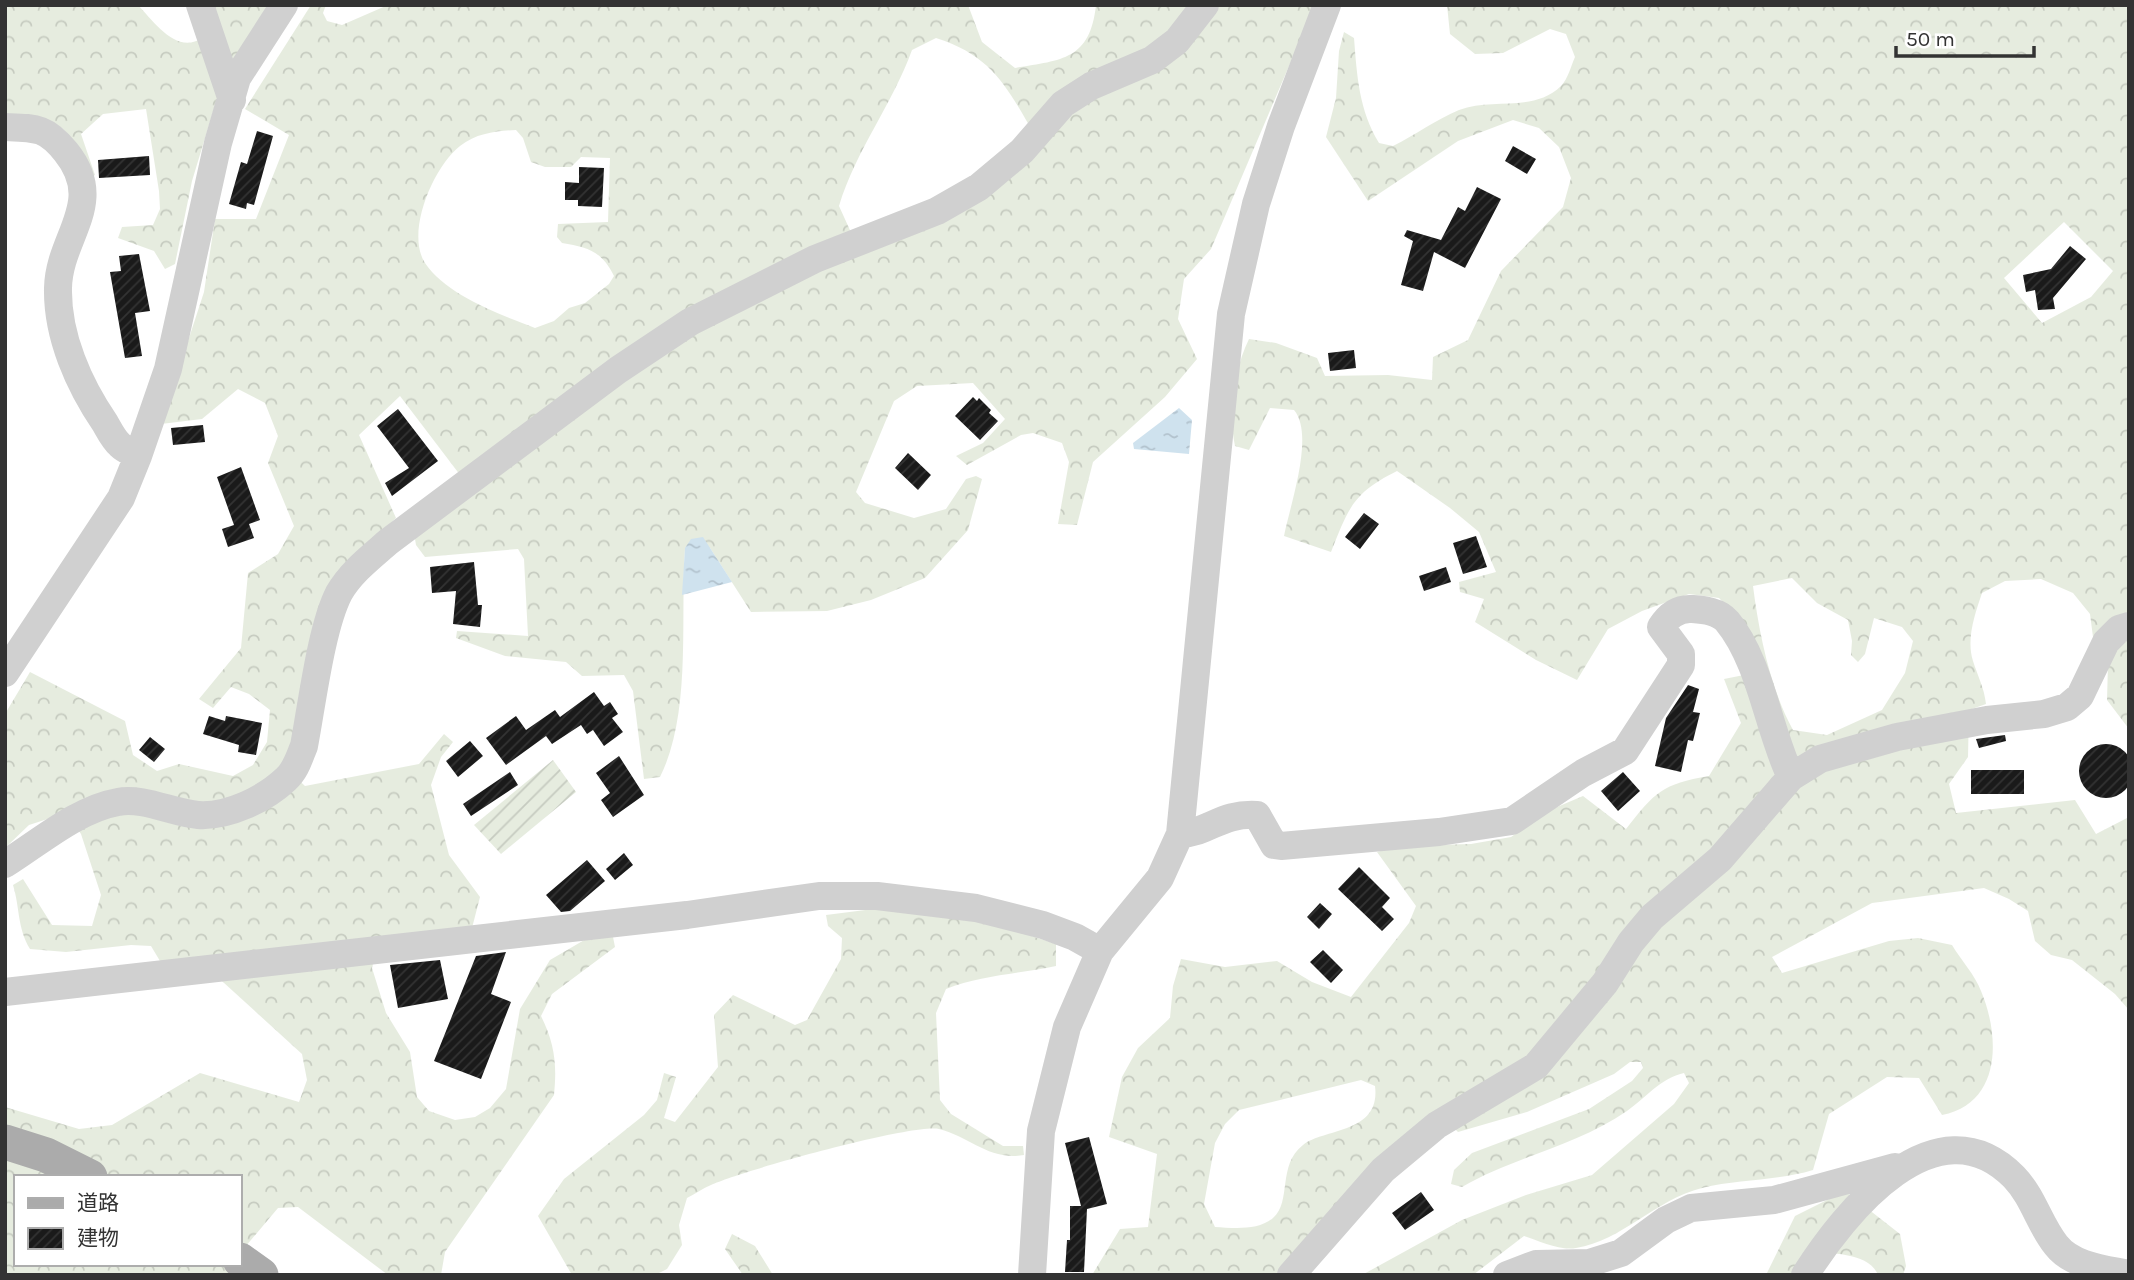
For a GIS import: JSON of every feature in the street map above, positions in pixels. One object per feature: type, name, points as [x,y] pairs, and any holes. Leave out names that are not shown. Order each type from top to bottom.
[{"type":"main road","points":[[5,1142],[46,1155],[86,1175]]},
{"type":"main road","points":[[242,1261],[261,1275]]},
{"type":"street","points":[[200,5],[232,100]]},
{"type":"street","points":[[5,673],[121,498],[168,369],[218,143],[237,78],[284,5]]},
{"type":"street","points":[[5,864],[94,809],[111,803],[123,801],[198,815],[215,814],[252,803],[286,779],[296,766],[304,746],[330,616],[340,592],[357,569],[388,542],[618,370],[690,322],[815,260],[937,211],[979,187],[1013,160],[1063,104],[1091,86],[1152,60],[1177,41],[1205,5]]},
{"type":"street","points":[[1032,1275],[1041,1131],[1049,1088],[1067,1027],[1100,951],[1160,878],[1180,834],[1231,314],[1256,204],[1281,126],[1326,5]]},
{"type":"street","points":[[5,127],[38,128],[54,137],[82,176],[82,209],[61,267],[58,288],[64,331],[82,390],[119,445],[138,456]]},
{"type":"street","points":[[1180,834],[1192,834],[1238,815],[1257,815],[1269,839],[1274,845],[1281,846],[1439,832],[1512,821],[1583,773],[1625,751],[1681,665],[1681,654],[1661,627],[1668,616],[1685,608],[1710,611],[1726,620],[1749,661],[1777,747],[1791,777]]},
{"type":"street","points":[[1291,1275],[1383,1170],[1437,1125],[1536,1066],[1605,983],[1631,942],[1653,917],[1720,859],[1791,777],[1820,759],[1897,737],[1987,720],[2045,714],[2067,707],[2081,696],[2106,642],[2119,629],[2129,626]]},
{"type":"street","points":[[5,992],[675,916],[818,896],[877,896],[975,908],[1043,925],[1075,937],[1100,951]]},
{"type":"street","points":[[1507,1275],[1536,1264],[1589,1263],[1621,1253],[1666,1220],[1691,1208],[1774,1200],[1825,1189],[1945,1152],[1973,1153],[1994,1161],[2014,1177],[2037,1208],[2056,1245],[2062,1251],[2091,1266],[2129,1274]]},
{"type":"street","points":[[1805,1275],[1849,1214],[1905,1164]]},
{"type":"green space","points":[[5,5],[138,5],[175,40],[193,42],[202,38],[207,5],[268,5],[215,105],[192,181],[175,264],[165,269],[154,251],[118,238],[122,227],[153,225],[160,209],[146,109],[103,114],[81,134],[95,175],[88,180],[69,135],[62,128],[42,121],[5,118]]},
{"type":"green space","points":[[311,5],[326,5],[323,13],[327,21],[342,25],[388,5],[968,5],[982,42],[1015,68],[1060,59],[1080,47],[1093,23],[1096,5],[1315,5],[1211,249],[1184,279],[1178,319],[1197,359],[1165,397],[1093,462],[1077,525],[1058,524],[1069,462],[1062,443],[1033,433],[1021,435],[967,465],[956,456],[983,443],[1005,419],[973,383],[917,386],[894,401],[856,492],[865,503],[914,518],[946,509],[966,479],[976,476],[982,479],[968,530],[925,578],[871,600],[827,611],[751,612],[710,548],[685,549],[681,695],[670,752],[660,777],[644,779],[633,691],[624,675],[582,676],[566,662],[505,656],[456,638],[457,631],[528,636],[524,559],[518,549],[425,557],[416,545],[414,533],[473,492],[400,396],[359,435],[396,518],[341,570],[285,767],[305,786],[419,764],[444,734],[453,742],[441,757],[431,785],[449,855],[480,897],[472,928],[378,944],[372,968],[386,1013],[410,1052],[417,1097],[429,1111],[455,1120],[475,1117],[490,1108],[506,1089],[520,1009],[550,960],[586,939],[613,937],[615,947],[552,994],[541,1016],[554,1055],[554,1095],[445,1252],[441,1275],[388,1275],[298,1207],[278,1208],[242,1251],[242,1175],[14,1175],[14,1266],[233,1266],[240,1275],[5,1275],[5,1107],[79,1129],[112,1125],[200,1073],[299,1102],[307,1080],[302,1054],[201,962],[160,961],[151,946],[131,945],[66,952],[30,949],[21,925],[13,885],[23,879],[52,925],[92,926],[101,895],[81,834],[66,813],[29,825],[5,848],[5,714],[30,672],[125,721],[133,755],[157,771],[179,764],[233,776],[253,765],[267,742],[270,710],[249,694],[231,687],[213,708],[199,699],[241,648],[248,573],[278,554],[294,526],[268,463],[278,436],[265,403],[238,389],[202,419],[161,424],[204,292],[215,219],[256,219],[289,135],[245,109]],"holes":[[[936,38],[973,55],[998,78],[1038,140],[859,250],[839,206],[864,147],[895,90],[912,50]],[[516,130],[523,138],[531,162],[545,167],[571,167],[581,157],[610,158],[608,222],[558,224],[557,237],[562,243],[579,246],[599,256],[614,276],[609,284],[585,303],[569,308],[554,321],[535,328],[475,303],[446,285],[425,263],[418,234],[425,200],[450,155],[480,135]]]},
{"type":"green space","points":[[1447,5],[2129,5],[2129,729],[2107,700],[2108,664],[2093,637],[2090,614],[2073,593],[2041,579],[2005,581],[1982,593],[1974,618],[1971,653],[1986,704],[1969,710],[1968,757],[1949,784],[1956,813],[2075,800],[2096,834],[2129,817],[2129,1010],[2115,994],[2072,960],[2051,955],[2035,941],[2028,911],[1984,888],[1872,903],[1772,957],[1782,973],[1889,941],[1918,938],[1952,945],[1981,991],[1993,1047],[1986,1082],[1976,1097],[1962,1108],[1942,1115],[1919,1078],[1887,1077],[1829,1114],[1813,1170],[1716,1185],[1685,1193],[1609,1237],[1576,1248],[1557,1247],[1524,1236],[1473,1275],[1362,1275],[1462,1220],[1526,1195],[1592,1175],[1674,1104],[1689,1083],[1684,1073],[1667,1080],[1627,1111],[1587,1133],[1503,1167],[1462,1187],[1451,1184],[1454,1170],[1472,1153],[1589,1109],[1632,1081],[1643,1068],[1641,1062],[1630,1062],[1614,1074],[1527,1112],[1458,1132],[1442,1116],[1302,1250],[1311,1275],[1092,1275],[1120,1229],[1148,1227],[1157,1154],[1109,1137],[1122,1077],[1138,1048],[1170,1018],[1173,986],[1181,959],[1225,967],[1277,961],[1312,982],[1351,997],[1409,923],[1416,906],[1377,852],[1400,846],[1471,844],[1511,837],[1550,810],[1583,796],[1626,829],[1661,792],[1680,782],[1709,776],[1741,723],[1724,679],[1749,674],[1744,624],[1719,598],[1689,594],[1642,611],[1608,629],[1577,680],[1536,660],[1475,622],[1484,599],[1460,592],[1459,582],[1496,572],[1479,532],[1397,471],[1371,487],[1354,503],[1331,552],[1284,536],[1302,453],[1300,421],[1294,410],[1270,408],[1249,450],[1235,446],[1232,406],[1240,364],[1249,339],[1276,343],[1317,358],[1325,376],[1388,375],[1432,380],[1433,357],[1468,340],[1501,271],[1563,207],[1571,178],[1559,147],[1539,128],[1513,120],[1458,141],[1368,201],[1326,137],[1336,98],[1339,51],[1344,32],[1354,38],[1360,92],[1372,131],[1379,143],[1393,146],[1459,110],[1472,106],[1525,102],[1550,94],[1561,86],[1575,57],[1566,34],[1550,29],[1503,53],[1475,54],[1450,34]],"holes":[[[2064,222],[2113,271],[2091,297],[2042,323],[2004,278]],[[1792,578],[1817,603],[1848,620],[1852,641],[1851,655],[1858,662],[1865,654],[1874,618],[1902,627],[1913,641],[1905,673],[1882,710],[1827,735],[1793,730],[1778,696],[1767,660],[1753,586]],[[1361,1080],[1375,1086],[1375,1102],[1361,1121],[1313,1140],[1295,1153],[1287,1173],[1282,1203],[1273,1218],[1253,1227],[1215,1227],[1204,1204],[1215,1143],[1225,1124],[1239,1110]]]},
{"type":"green space","points":[[553,760],[576,792],[501,854],[474,825]]},
{"type":"green space","points":[[881,908],[953,910],[1056,944],[1056,966],[986,978],[946,989],[936,1013],[940,1100],[951,1114],[1003,1146],[1023,1146],[1024,1155],[1000,1155],[990,1152],[939,1129],[897,1133],[826,1149],[728,1178],[687,1198],[679,1225],[682,1245],[667,1269],[655,1275],[572,1275],[538,1216],[564,1179],[644,1115],[657,1100],[664,1073],[676,1077],[664,1118],[675,1122],[718,1067],[714,1015],[733,995],[795,1025],[807,1020],[841,959],[842,938],[828,926],[826,915]]},
{"type":"green space","points":[[1845,1191],[1900,1234],[1906,1266],[1903,1275],[1878,1275],[1873,1267],[1858,1258],[1810,1251],[1795,1275],[1766,1275],[1795,1216]]},
{"type":"green space","points":[[732,1234],[755,1246],[773,1275],[743,1275],[725,1249]]},
{"type":"water","points":[[1179,408],[1192,420],[1189,454],[1134,449],[1133,443]]},
{"type":"water","points":[[703,537],[732,582],[682,595],[685,548],[691,539]]},
{"type":"building","points":[[257,131],[273,136],[254,205],[247,203],[246,209],[229,204],[241,162],[247,164]]},
{"type":"building","points":[[1513,146],[1536,159],[1527,174],[1505,161]]},
{"type":"building","points":[[149,156],[150,175],[99,178],[98,160]]},
{"type":"building","points":[[579,167],[604,168],[602,207],[578,206],[578,200],[565,200],[565,182],[579,183]]},
{"type":"building","points":[[1477,187],[1501,199],[1465,268],[1434,252],[1423,291],[1401,285],[1413,241],[1404,236],[1407,230],[1441,240],[1458,207],[1465,211]]},
{"type":"building","points":[[2070,246],[2086,259],[2053,298],[2055,309],[2038,310],[2035,290],[2026,292],[2023,275],[2051,269]]},
{"type":"building","points":[[139,254],[150,311],[135,313],[142,356],[125,358],[110,272],[121,271],[119,256]]},
{"type":"building","points":[[1354,350],[1356,368],[1330,371],[1328,353]]},
{"type":"building","points":[[973,397],[977,401],[979,398],[998,421],[980,440],[955,416]]},
{"type":"building","points":[[398,409],[438,461],[392,496],[385,483],[409,468],[377,426]]},
{"type":"building","points":[[203,425],[205,442],[173,445],[171,428]]},
{"type":"building","points":[[908,453],[931,475],[918,490],[895,468]]},
{"type":"building","points":[[241,467],[260,520],[249,524],[254,538],[228,547],[222,529],[234,525],[217,477]]},
{"type":"building","points":[[1364,513],[1379,524],[1360,549],[1345,537]]},
{"type":"building","points":[[1476,536],[1487,567],[1463,574],[1453,543]]},
{"type":"building","points":[[474,562],[478,605],[482,605],[480,627],[453,624],[456,591],[432,593],[430,567]]},
{"type":"building","points":[[1446,567],[1451,582],[1424,591],[1419,576]]},
{"type":"building","points":[[1688,685],[1699,689],[1693,712],[1700,713],[1693,741],[1688,740],[1681,772],[1655,766],[1666,718]]},
{"type":"building","points":[[594,692],[604,706],[610,702],[618,714],[612,718],[623,732],[604,746],[593,730],[587,734],[581,725],[552,744],[546,736],[506,765],[486,738],[516,716],[526,730],[555,710],[560,717]]},
{"type":"building","points":[[209,716],[225,721],[226,716],[262,723],[256,755],[238,752],[239,745],[203,734]]},
{"type":"building","points":[[2005,735],[2006,741],[1979,748],[1976,739]]},
{"type":"building","points":[[150,737],[165,749],[154,762],[139,750]]},
{"type":"building","points":[[470,741],[483,756],[458,777],[446,761]]},
{"type":"building","points":[[2106,744],[2125,752],[2133,771],[2125,790],[2106,798],[2087,790],[2079,771],[2087,752]]},
{"type":"building","points":[[619,756],[644,795],[613,817],[601,800],[610,793],[596,773]]},
{"type":"building","points":[[1971,770],[2024,770],[2024,794],[1971,794]]},
{"type":"building","points":[[510,772],[518,785],[471,816],[463,804]]},
{"type":"building","points":[[1623,772],[1640,791],[1618,811],[1601,791]]},
{"type":"building","points":[[624,853],[633,865],[615,880],[606,869]]},
{"type":"building","points":[[587,860],[605,881],[570,911],[561,912],[546,895]]},
{"type":"building","points":[[1359,867],[1390,898],[1382,907],[1394,919],[1382,931],[1338,889]]},
{"type":"building","points":[[1320,903],[1332,914],[1319,929],[1307,917]]},
{"type":"building","points":[[1323,950],[1343,970],[1331,983],[1310,962]]},
{"type":"building","points":[[506,952],[491,994],[511,1002],[481,1079],[434,1061],[476,956]]},
{"type":"building","points":[[440,960],[448,999],[398,1008],[390,965]]},
{"type":"building","points":[[1089,1137],[1107,1204],[1087,1209],[1084,1272],[1065,1272],[1067,1240],[1070,1240],[1070,1206],[1081,1206],[1065,1143]]},
{"type":"building","points":[[1421,1192],[1434,1210],[1405,1230],[1392,1213]]}]
